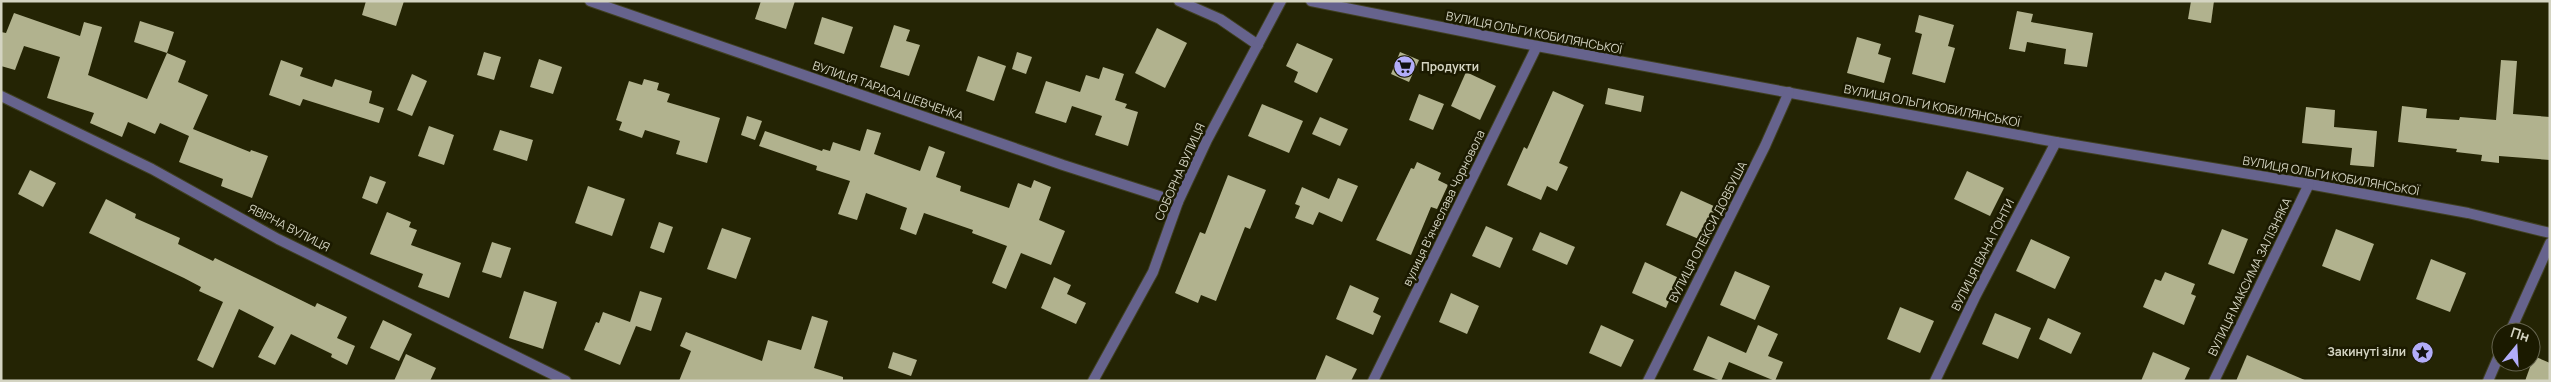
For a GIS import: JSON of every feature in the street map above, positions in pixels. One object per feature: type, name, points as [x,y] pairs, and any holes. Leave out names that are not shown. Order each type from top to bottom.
[{"type":"street","name":"ВУЛИЦЯ ТАРАСА ШЕВЧЕНКА","points":[[590,1],[1063,165],[1178,202]]},
{"type":"street","points":[[1179,1],[1220,19],[1258,45]]},
{"type":"street","name":"СОБОРНА ВУЛИЦЯ","points":[[1093,381],[1154,272],[1178,202],[1207,140],[1281,1]]},
{"type":"street","name":"ВУЛИЦЯ ОЛЬГИ КОБИЛЯНСЬКОЇ","points":[[1311,1],[1537,46],[2056,142],[2309,184],[2468,213],[2550,233]]},
{"type":"street","name":"вулиця Вʼячеслава Чорновола","points":[[1373,381],[1537,46]]},
{"type":"street","name":"ВУЛИЦЯ ОЛЕКСИ ДОВБУША","points":[[1648,381],[1765,146],[1788,92]]},
{"type":"street","name":"ЯВІРНА ВУЛИЦЯ","points":[[1,96],[152,169],[278,239],[566,381]]},
{"type":"street","name":"ВУЛИЦЯ ІВАНА ҐОНТИ","points":[[1935,381],[1975,297],[2056,142]]},
{"type":"street","name":"ВУЛИЦЯ МАКСИМА ЗАЛІЗНЯКА","points":[[2214,381],[2309,184]]},
{"type":"street","points":[[2514,322],[2550,243]]},
{"type":"building","points":[[366,1],[404,1],[396,26],[362,15]]},
{"type":"building","points":[[761,1],[795,1],[786,29],[755,19]]},
{"type":"building","points":[[2191,1],[2214,1],[2211,23],[2188,19]]},
{"type":"building","points":[[2017,11],[2033,14],[2031,22],[2093,33],[2087,67],[2064,64],[2066,49],[2027,42],[2025,52],[2009,49]]},
{"type":"building","points":[[14,13],[80,36],[84,22],[102,27],[88,75],[147,99],[167,53],[186,61],[178,82],[208,95],[193,129],[250,152],[251,150],[268,156],[252,198],[221,186],[223,179],[179,162],[189,136],[160,123],[155,134],[128,122],[122,137],[90,123],[94,113],[47,98],[60,57],[24,46],[15,70],[1,66],[1,32],[6,33]]},
{"type":"building","points":[[1919,15],[1954,25],[1948,46],[1955,48],[1945,83],[1912,74],[1922,34],[1915,32]]},
{"type":"building","points":[[822,17],[853,27],[844,54],[814,44]]},
{"type":"building","points":[[140,21],[174,32],[167,53],[134,42]]},
{"type":"building","points":[[894,25],[910,30],[906,41],[920,45],[909,76],[880,67]]},
{"type":"building","points":[[1157,28],[1187,43],[1165,88],[1135,73]]},
{"type":"building","points":[[1857,37],[1881,44],[1878,54],[1891,58],[1884,83],[1847,73]]},
{"type":"building","points":[[1297,43],[1333,59],[1317,93],[1294,82],[1298,72],[1286,66]]},
{"type":"building","points":[[484,52],[501,57],[494,80],[477,75]]},
{"type":"building","points":[[1017,52],[1032,57],[1026,74],[1012,69]]},
{"type":"building","name":"Продукти","points":[[1400,52],[1419,60],[1409,82],[1391,74]]},
{"type":"building","points":[[978,56],[1006,66],[994,101],[966,91]]},
{"type":"building","points":[[539,59],[562,67],[553,94],[530,87]]},
{"type":"building","points":[[281,60],[303,68],[300,76],[332,87],[335,79],[372,91],[369,103],[384,108],[379,123],[303,99],[300,106],[269,95]]},
{"type":"building","points":[[2501,60],[2517,61],[2513,114],[2550,117],[2550,160],[2499,156],[2499,163],[2481,161],[2482,155],[2456,152],[2457,149],[2398,142],[2402,106],[2427,109],[2426,118],[2459,120],[2460,117],[2496,120]]},
{"type":"building","points":[[1103,67],[1124,74],[1115,100],[1127,104],[1125,108],[1138,112],[1128,146],[1095,135],[1102,116],[1072,106],[1066,123],[1035,113],[1046,81],[1080,92],[1086,75],[1099,79]]},
{"type":"building","points":[[1466,72],[1496,86],[1480,120],[1451,106]]},
{"type":"building","points":[[412,74],[427,81],[412,116],[397,110]]},
{"type":"building","points":[[644,79],[659,83],[657,90],[670,94],[667,102],[720,118],[707,163],[676,154],[680,141],[645,130],[642,138],[619,130],[622,122],[616,120],[629,81],[642,85]]},
{"type":"building","points":[[1608,88],[1644,96],[1641,112],[1605,104]]},
{"type":"building","points":[[1553,91],[1584,105],[1559,163],[1568,167],[1557,191],[1547,186],[1541,200],[1507,185],[1524,147],[1527,149]]},
{"type":"building","points":[[1419,94],[1444,104],[1433,130],[1409,120]]},
{"type":"building","points":[[1262,104],[1303,121],[1289,153],[1248,136]]},
{"type":"building","points":[[2306,107],[2335,110],[2334,127],[2377,131],[2374,167],[2350,165],[2352,148],[2302,143]]},
{"type":"building","points":[[747,116],[762,121],[755,140],[741,135]]},
{"type":"building","points":[[1320,117],[1348,129],[1340,146],[1312,134]]},
{"type":"building","points":[[429,126],[454,135],[444,165],[418,156]]},
{"type":"building","points":[[867,129],[881,133],[874,154],[920,171],[929,146],[945,152],[936,177],[961,186],[960,191],[1009,208],[1018,183],[1031,188],[1034,180],[1051,187],[1039,220],[1065,231],[1051,265],[1021,253],[1006,289],[992,283],[1007,246],[972,233],[973,230],[924,213],[916,235],[900,229],[907,208],[866,193],[857,220],[838,214],[850,181],[816,170],[817,166],[759,146],[765,131],[822,151],[823,149],[830,151],[833,142],[860,151]]},
{"type":"building","points":[[500,130],[533,140],[527,161],[493,150]]},
{"type":"building","points":[[1417,162],[1441,173],[1438,180],[1448,185],[1437,209],[1431,207],[1411,255],[1376,240],[1411,168],[1414,169]]},
{"type":"building","points":[[30,170],[56,183],[43,207],[18,194]]},
{"type":"building","points":[[1967,171],[2004,188],[1990,216],[1954,199]]},
{"type":"building","points":[[1228,175],[1266,190],[1250,229],[1245,227],[1216,301],[1201,295],[1198,303],[1175,293],[1200,232],[1205,234]]},
{"type":"building","points":[[370,176],[386,182],[377,204],[362,198]]},
{"type":"building","points":[[1338,178],[1358,186],[1342,222],[1319,212],[1313,225],[1295,218],[1300,206],[1295,204],[1302,187],[1329,199]]},
{"type":"building","points":[[588,186],[625,199],[612,236],[575,223]]},
{"type":"building","points":[[1681,191],[1716,207],[1701,240],[1666,225]]},
{"type":"building","points":[[106,199],[136,214],[135,218],[180,238],[178,244],[213,261],[215,258],[315,307],[317,303],[347,317],[337,338],[355,346],[347,365],[331,357],[332,354],[291,334],[275,365],[258,357],[274,327],[239,309],[213,368],[197,360],[223,302],[199,291],[201,287],[184,278],[89,233]]},
{"type":"building","points":[[387,212],[411,222],[409,227],[417,230],[411,245],[461,263],[449,298],[418,287],[423,274],[370,254]]},
{"type":"building","points":[[659,222],[673,227],[664,253],[650,248]]},
{"type":"building","points":[[1486,226],[1513,238],[1500,268],[1472,256]]},
{"type":"building","points":[[722,228],[751,238],[736,279],[707,269]]},
{"type":"building","points":[[2222,229],[2248,239],[2234,274],[2208,264]]},
{"type":"building","points":[[2336,229],[2374,244],[2360,281],[2322,266]]},
{"type":"building","points":[[1540,232],[1575,247],[1567,265],[1532,250]]},
{"type":"building","points":[[2031,239],[2070,257],[2055,289],[2016,271]]},
{"type":"building","points":[[492,242],[511,248],[501,278],[482,272]]},
{"type":"building","points":[[2431,259],[2466,273],[2450,312],[2416,299]]},
{"type":"building","points":[[1645,262],[1679,278],[1666,308],[1632,293]]},
{"type":"building","points":[[1735,271],[1770,286],[1755,320],[1720,305]]},
{"type":"building","points":[[2165,272],[2195,284],[2191,294],[2196,296],[2184,325],[2143,307],[2155,279],[2161,281]]},
{"type":"building","points":[[1054,277],[1071,285],[1067,294],[1086,303],[1076,324],[1041,308]]},
{"type":"building","points":[[1350,285],[1379,298],[1373,312],[1381,316],[1373,335],[1336,319]]},
{"type":"building","points":[[524,291],[557,302],[543,349],[509,338]]},
{"type":"building","points":[[640,291],[662,298],[651,331],[636,326],[620,365],[584,350],[596,322],[599,323],[603,312],[630,322]]},
{"type":"building","points":[[1451,293],[1479,306],[1467,334],[1439,322]]},
{"type":"building","points":[[1900,307],[1934,321],[1920,353],[1887,339]]},
{"type":"building","points":[[1995,313],[2031,328],[2018,359],[1982,344]]},
{"type":"building","points":[[812,316],[828,321],[814,368],[843,377],[843,381],[679,381],[691,351],[680,346],[686,332],[762,361],[768,340],[801,350]]},
{"type":"building","points":[[2048,318],[2081,333],[2071,354],[2039,339]]},
{"type":"building","points":[[383,320],[412,334],[399,361],[370,348]]},
{"type":"building","points":[[1601,325],[1634,340],[1621,367],[1589,353]]},
{"type":"building","points":[[1758,325],[1778,334],[1768,356],[1783,362],[1775,381],[1729,362],[1721,381],[1693,370],[1708,336],[1746,353]]},
{"type":"building","points":[[893,352],[917,360],[911,376],[888,368]]},
{"type":"building","points":[[2153,352],[2190,368],[2184,381],[2141,381]]},
{"type":"building","points":[[406,354],[436,368],[430,381],[394,381]]},
{"type":"building","points":[[1326,355],[1357,369],[1351,381],[1315,381]]},
{"type":"building","points":[[2247,355],[2307,381],[2236,381]]},
{"type":"building","points":[[2541,359],[2550,363],[2550,381],[2525,381],[2528,372],[2541,372]]},
{"type":"place","name":"Продукти","points":[[1405,67]]},
{"type":"place","name":"Закинуті зіли","points":[[2422,352]]}]
